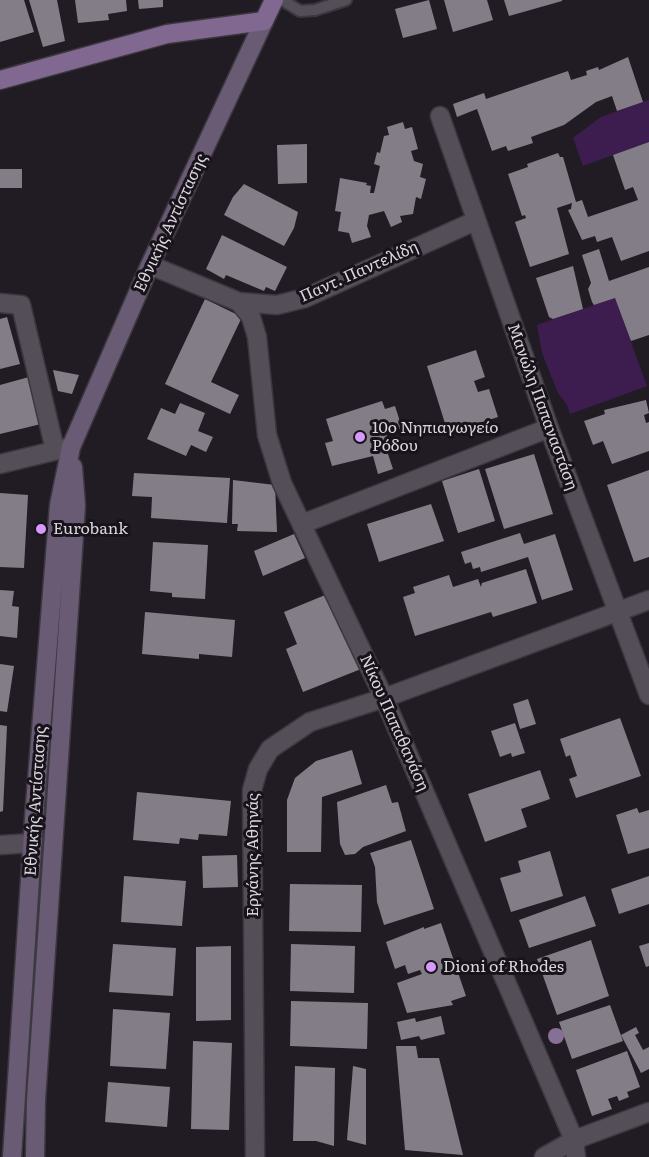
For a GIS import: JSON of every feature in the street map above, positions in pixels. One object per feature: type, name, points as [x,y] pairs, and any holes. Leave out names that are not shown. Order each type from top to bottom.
[{"type":"main road","name":"Εθνικής Αντίστασης","points":[[12,1157],[63,449],[274,0]]},
{"type":"main road","points":[[0,80],[168,34],[264,21]]},
{"type":"main road","name":"Εθνικής Αντίστασης","points":[[35,1157],[36,1100],[76,506],[63,449]]},
{"type":"street","name":"Μανώλη Παπαναστάση","points":[[440,116],[549,428],[649,695]]},
{"type":"street","name":"Παντ. Παντελίδη","points":[[150,265],[239,302],[277,305],[305,298],[475,221]]},
{"type":"street","name":"Νίκου Παπαθανάση","points":[[239,302],[251,317],[257,337],[264,415],[273,458],[384,698],[575,1148]]},
{"type":"street","points":[[0,303],[21,305],[63,449],[0,464]]},
{"type":"street","points":[[302,524],[549,428]]},
{"type":"street","name":"Εργάνης Αθηνάς","points":[[255,1157],[252,790],[258,769],[270,749],[291,733],[310,723],[649,600]]},
{"type":"street","points":[[0,845],[33,843]]},
{"type":"street","points":[[544,1157],[575,1148],[649,1112]]},
{"type":"lane","points":[[282,0],[300,11],[315,10],[345,0]]},
{"type":"shaded area","points":[[649,100],[649,142],[583,166],[573,138],[601,117]]},
{"type":"shaded area","points":[[615,298],[647,386],[570,414],[567,405],[558,393],[542,353],[537,325]]},
{"type":"building","points":[[0,0],[24,0],[34,32],[0,42]]},
{"type":"building","points":[[29,0],[57,0],[65,41],[43,47]]},
{"type":"building","points":[[75,0],[126,0],[127,11],[108,14],[109,20],[78,23]]},
{"type":"building","points":[[138,0],[163,0],[163,7],[139,9]]},
{"type":"building","points":[[429,0],[437,29],[403,38],[395,9]]},
{"type":"building","points":[[444,0],[487,0],[493,20],[453,32]]},
{"type":"building","points":[[504,0],[562,0],[562,1],[509,16]]},
{"type":"building","points":[[628,57],[643,102],[617,111],[612,96],[596,102],[564,125],[531,137],[533,143],[508,151],[506,146],[492,151],[477,109],[457,117],[453,104],[484,93],[486,99],[568,71],[571,80],[587,75],[586,71],[598,67],[599,70]]},
{"type":"building","points":[[403,122],[405,129],[412,127],[418,149],[411,151],[414,161],[423,164],[420,177],[426,179],[421,199],[416,197],[413,214],[400,216],[402,222],[391,227],[384,211],[369,215],[367,226],[371,237],[352,243],[349,233],[338,231],[341,212],[335,211],[340,178],[367,183],[366,185],[371,186],[370,193],[374,193],[380,166],[374,164],[377,152],[380,153],[384,136],[389,135],[387,127]]},
{"type":"building","points":[[649,142],[649,251],[621,261],[612,237],[597,242],[595,236],[582,240],[568,210],[571,209],[572,203],[557,208],[569,254],[530,267],[515,222],[526,218],[525,215],[522,216],[508,174],[528,167],[527,164],[558,153],[560,157],[563,157],[576,202],[582,200],[588,217],[638,200],[633,187],[625,190],[613,155]]},
{"type":"building","points":[[307,144],[307,183],[278,184],[277,145]]},
{"type":"building","points":[[0,169],[22,169],[22,188],[0,188]]},
{"type":"building","points":[[244,184],[298,212],[294,228],[284,246],[224,215],[233,197]]},
{"type":"building","points":[[222,235],[287,267],[275,291],[266,287],[264,291],[226,275],[224,279],[206,269]]},
{"type":"building","points":[[599,249],[609,281],[649,267],[649,335],[631,341],[615,298],[594,305],[592,302],[588,289],[591,283],[582,255]]},
{"type":"building","points":[[573,266],[583,309],[553,319],[549,317],[536,278]]},
{"type":"building","points":[[205,299],[242,317],[211,382],[239,395],[230,414],[165,384]]},
{"type":"building","points":[[7,317],[20,364],[0,369],[0,319]]},
{"type":"building","points":[[476,350],[485,377],[474,381],[478,392],[489,389],[498,417],[448,433],[427,366]]},
{"type":"building","points":[[53,370],[79,375],[72,394],[58,391]]},
{"type":"building","points":[[29,377],[41,424],[0,434],[0,385]]},
{"type":"building","points":[[646,400],[649,413],[644,415],[646,423],[649,422],[649,451],[612,464],[603,441],[593,445],[584,421],[605,414],[604,410]]},
{"type":"building","name":"10ο Νηπιαγωγείο Ρόδου","points":[[382,401],[385,409],[395,406],[402,428],[386,433],[391,449],[387,451],[393,469],[378,474],[373,456],[332,466],[325,443],[333,441],[326,419]]},
{"type":"building","points":[[180,403],[205,413],[198,431],[213,437],[206,452],[191,445],[186,456],[147,439],[161,408],[175,414]]},
{"type":"building","points":[[534,454],[553,514],[504,529],[485,469]]},
{"type":"building","points":[[479,469],[495,521],[458,533],[442,481]]},
{"type":"building","points":[[649,470],[649,557],[634,562],[607,485]]},
{"type":"building","points":[[134,473],[230,478],[227,523],[151,518],[152,497],[132,496]]},
{"type":"building","points":[[233,480],[275,485],[277,532],[237,531],[238,524],[232,524]]},
{"type":"building","points":[[0,493],[28,495],[24,568],[0,567]]},
{"type":"building","points":[[431,504],[444,541],[379,562],[367,524]]},
{"type":"building","points":[[520,533],[524,544],[555,534],[573,590],[542,600],[528,557],[481,572],[480,567],[473,569],[471,562],[465,564],[461,552]]},
{"type":"building","points":[[294,534],[305,558],[263,576],[254,551]]},
{"type":"building","points":[[153,542],[208,545],[205,599],[172,597],[172,593],[150,591]]},
{"type":"building","points":[[526,569],[537,603],[493,617],[491,612],[415,636],[403,597],[415,593],[413,587],[449,575],[453,587],[478,579],[481,587],[482,583]]},
{"type":"building","points":[[0,590],[14,591],[12,606],[19,607],[17,638],[0,636]]},
{"type":"building","points":[[330,593],[361,669],[303,692],[286,649],[297,644],[284,612]]},
{"type":"building","points":[[145,612],[235,620],[232,657],[199,654],[199,659],[142,654]]},
{"type":"building","points":[[0,664],[14,666],[7,712],[0,711]]},
{"type":"building","points":[[528,699],[536,724],[520,729],[513,704]]},
{"type":"building","points":[[620,718],[641,776],[576,798],[569,779],[577,776],[570,755],[566,757],[560,739]]},
{"type":"building","points":[[515,723],[525,753],[512,757],[511,753],[500,757],[491,731]]},
{"type":"building","points":[[0,725],[7,726],[3,811],[0,812]]},
{"type":"building","points":[[352,750],[362,784],[322,797],[321,852],[287,852],[287,800],[295,778],[316,761]]},
{"type":"building","points":[[540,770],[550,799],[521,809],[527,827],[485,842],[468,794]]},
{"type":"building","points":[[386,785],[392,803],[398,802],[406,831],[363,847],[355,854],[345,855],[340,844],[337,802]]},
{"type":"building","points":[[137,792],[231,801],[227,836],[199,834],[198,840],[180,838],[179,844],[133,840]]},
{"type":"building","points":[[637,808],[639,813],[649,810],[649,848],[628,854],[616,815]]},
{"type":"building","points":[[411,840],[434,909],[384,925],[377,902],[375,867],[370,853]]},
{"type":"building","points":[[550,851],[563,896],[511,912],[500,878],[521,872],[518,861]]},
{"type":"building","points":[[237,855],[238,887],[203,888],[202,856]]},
{"type":"building","points":[[124,876],[186,881],[182,926],[121,922]]},
{"type":"building","points":[[649,876],[649,904],[619,914],[611,889]]},
{"type":"building","points":[[290,884],[362,885],[361,932],[289,931]]},
{"type":"building","points":[[585,896],[596,926],[529,948],[519,920]]},
{"type":"building","name":"Dioni of Rhodes","points":[[441,923],[466,996],[451,1001],[453,1005],[407,1013],[397,983],[422,974],[420,970],[408,974],[405,965],[395,969],[386,942]]},
{"type":"building","points":[[591,940],[609,996],[557,1015],[537,959]]},
{"type":"building","points":[[649,943],[649,966],[646,967],[639,946]]},
{"type":"building","points":[[113,944],[176,948],[173,996],[109,992]]},
{"type":"building","points":[[291,944],[355,946],[354,993],[290,991]]},
{"type":"building","points":[[231,946],[231,1020],[196,1021],[196,947]]},
{"type":"building","points":[[291,1001],[368,1003],[367,1049],[290,1046]]},
{"type":"building","points":[[610,1005],[623,1041],[572,1059],[559,1022]]},
{"type":"building","points":[[113,1009],[170,1013],[166,1069],[110,1066]]},
{"type":"building","points":[[441,1016],[445,1034],[421,1040],[419,1036],[401,1040],[397,1022],[415,1018],[416,1022]]},
{"type":"building","points":[[636,1027],[639,1033],[635,1035],[643,1050],[649,1047],[649,1069],[641,1073],[621,1035]]},
{"type":"building","points":[[193,1041],[232,1043],[229,1130],[191,1129]]},
{"type":"building","points":[[396,1046],[416,1046],[418,1058],[439,1058],[463,1155],[405,1150]]},
{"type":"building","points":[[627,1051],[640,1087],[627,1092],[629,1097],[619,1101],[617,1096],[608,1099],[612,1109],[592,1116],[576,1070]]},
{"type":"building","points":[[295,1066],[335,1068],[334,1146],[316,1141],[293,1141]]},
{"type":"building","points":[[353,1066],[366,1069],[366,1145],[347,1140]]},
{"type":"building","points":[[108,1082],[170,1087],[167,1127],[105,1122]]},
{"type":"place","name":"10ο Νηπιαγωγείο Ρόδου","points":[[360,437]]},
{"type":"place","name":"Eurobank","points":[[41,529]]},
{"type":"place","name":"Dioni of Rhodes","points":[[431,967]]}]
